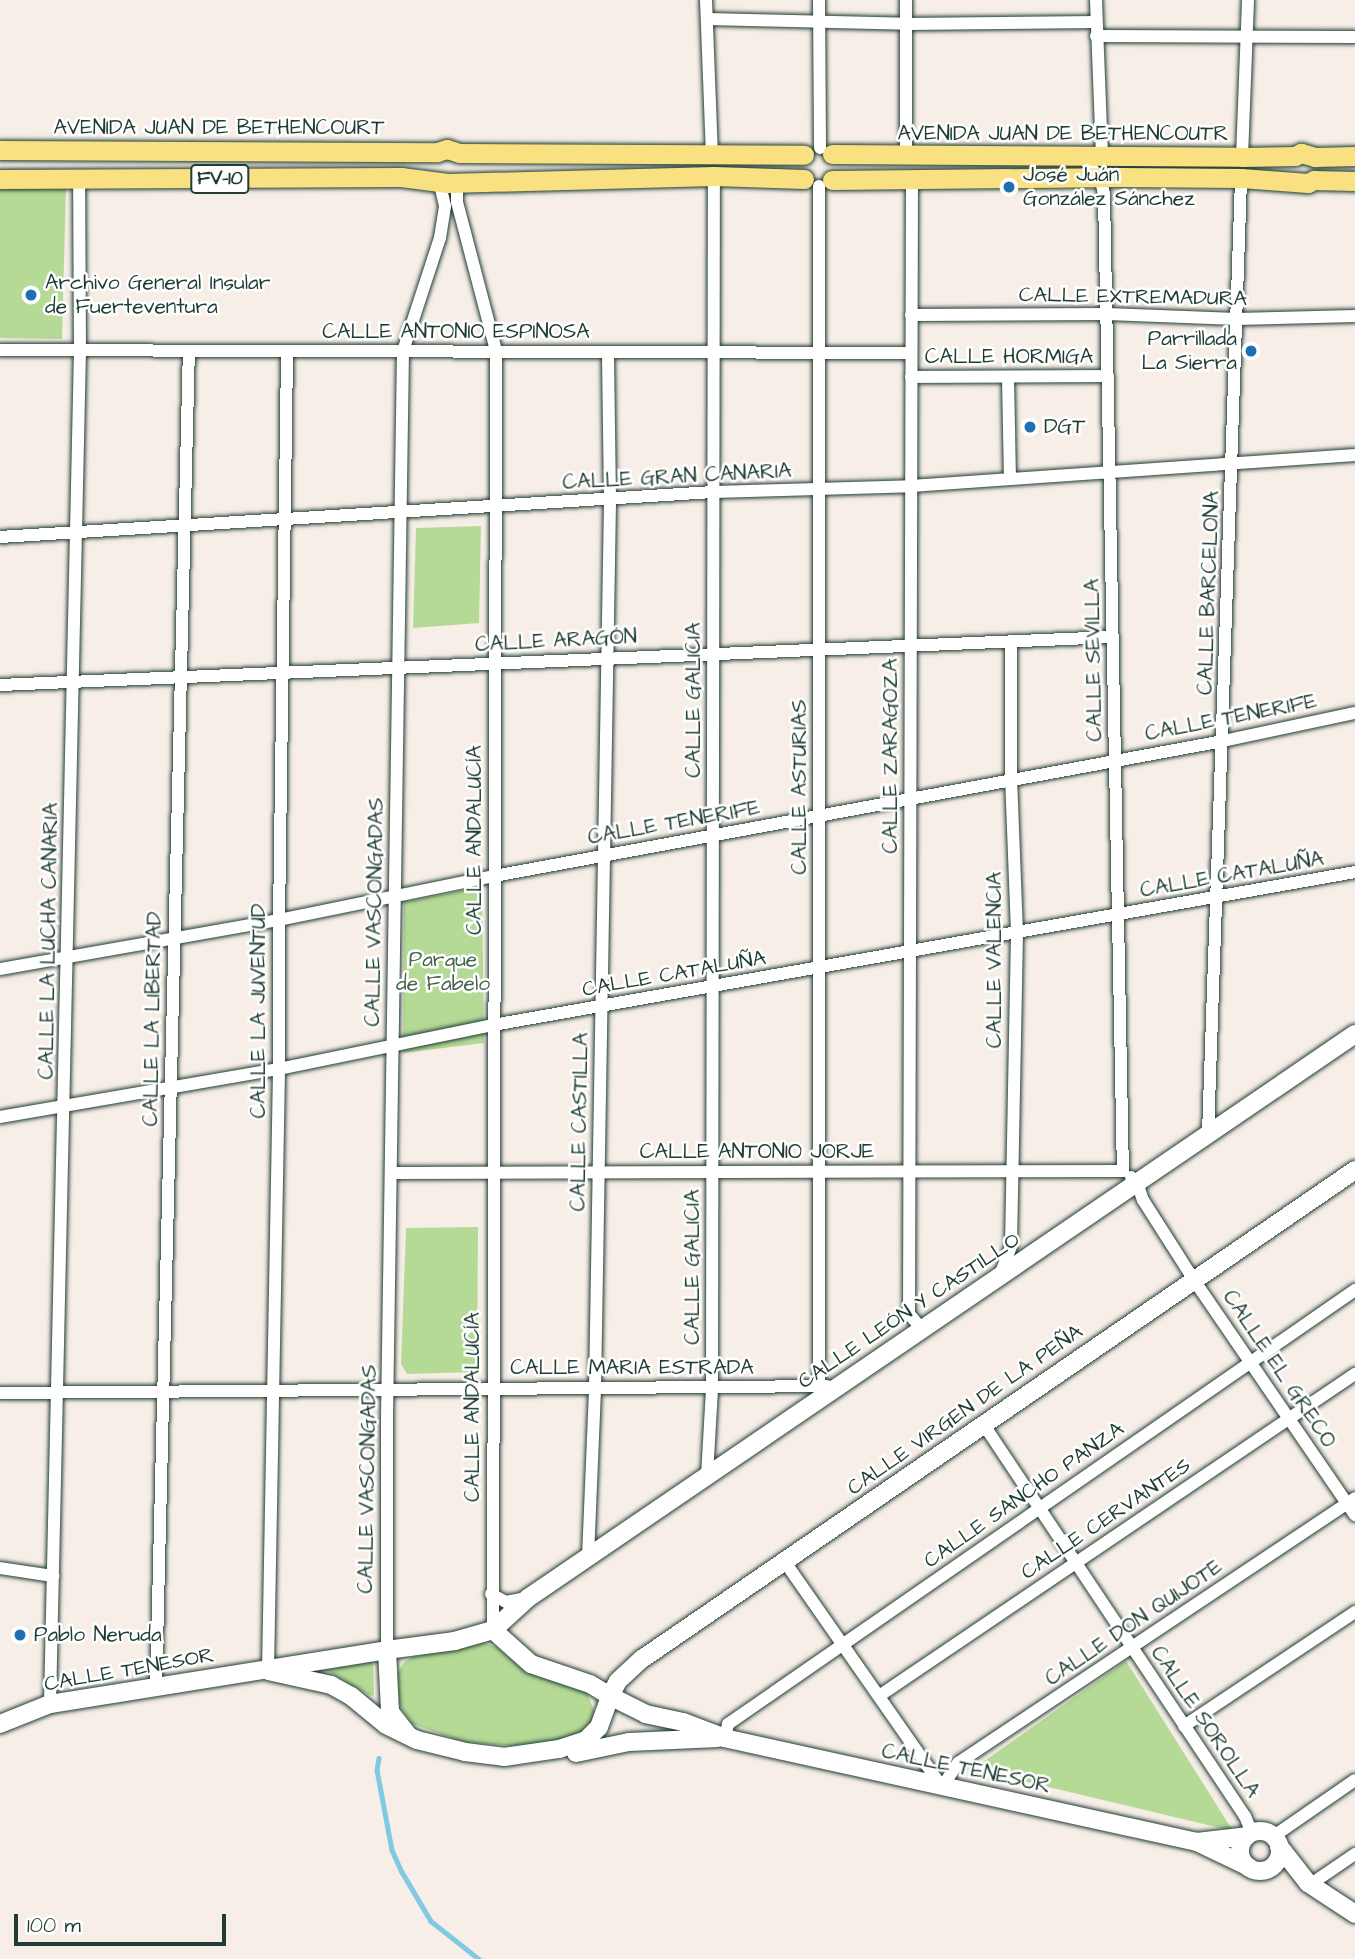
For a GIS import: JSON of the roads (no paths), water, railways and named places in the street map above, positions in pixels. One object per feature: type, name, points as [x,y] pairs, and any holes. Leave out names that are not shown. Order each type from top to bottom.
[{"type":"main road","name":"FV-10","points":[[437,152],[447,149],[459,153],[818,153]]},
{"type":"main road","name":"AVENIDA JUAN DE BETHENCOURT","points":[[0,150],[437,152]]},
{"type":"main road","points":[[437,152],[431,163],[432,173],[448,181],[465,171],[464,161],[459,153]]},
{"type":"main road","name":"AVENIDA JUAN DE BETHENCOUTR","points":[[818,153],[906,157],[1295,156]]},
{"type":"main road","points":[[818,153],[836,163],[818,182],[800,172],[818,153]]},
{"type":"main road","name":"FV-10","points":[[1295,156],[1308,153],[1315,156],[1355,156]]},
{"type":"main road","points":[[1294,180],[1289,168],[1295,156]]},
{"type":"main road","points":[[1314,180],[1320,168],[1315,156]]},
{"type":"main road","name":"FV-10","points":[[0,178],[401,177],[448,181],[714,176],[818,182]]},
{"type":"main road","name":"AVENIDA JUAN DE BETHENCOUTR","points":[[818,182],[912,178],[1294,180]]},
{"type":"main road","name":"FV-10","points":[[1294,180],[1308,183],[1314,180],[1355,180]]},
{"type":"street","points":[[706,0],[712,153]]},
{"type":"street","points":[[818,153],[819,0]]},
{"type":"street","points":[[906,0],[906,157]]},
{"type":"street","points":[[1096,0],[1102,155],[1110,179]]},
{"type":"street","points":[[1242,157],[1248,0]]},
{"type":"street","points":[[707,19],[905,24],[1096,22]]},
{"type":"street","points":[[1096,36],[1355,37]]},
{"type":"street","points":[[1081,155],[1110,179]]},
{"type":"street","name":"CALLE GALICIA","points":[[707,1476],[712,1388],[714,176]]},
{"type":"street","name":"CALLE ZARAGOZA","points":[[912,178],[909,1314],[922,1329]]},
{"type":"street","name":"CALLE BARCELONA","points":[[1208,1134],[1241,178]]},
{"type":"street","name":"CALLE LA LUCHA CANARIA","points":[[50,1704],[66,1106],[77,533],[79,179]]},
{"type":"street","name":"CALLE SEVILLA","points":[[1110,179],[1104,194],[1118,915],[1130,1177]]},
{"type":"street","name":"CALLE VASCONGADAS","points":[[387,1650],[392,1047],[403,351],[440,238],[448,181]]},
{"type":"street","name":"CALLE ANDALUCÍA","points":[[448,181],[457,202],[496,351],[493,1630]]},
{"type":"street","name":"CALLE ASTURIAS","points":[[818,182],[819,1388]]},
{"type":"street","name":"CALLE EXTREMADURA","points":[[911,315],[1107,314],[1237,319],[1355,316]]},
{"type":"street","name":"CALLE ANTONIO ESPINOSA","points":[[0,350],[911,353]]},
{"type":"street","name":"CALLE LA LIBERTAD","points":[[156,1687],[189,351]]},
{"type":"street","name":"CALLE LA JUVENTUD","points":[[268,1671],[279,1069],[287,351]]},
{"type":"street","name":"CALLE CASTILLA","points":[[588,1557],[595,1388],[599,1171],[610,499],[608,352]]},
{"type":"street","name":"CALLE HORMIGA","points":[[911,377],[1108,376]]},
{"type":"street","points":[[1008,377],[1010,479]]},
{"type":"street","name":"CALLE GRAN CANARIA","points":[[0,537],[714,492],[911,486],[1355,455]]},
{"type":"street","name":"CALLE ARAGÓN","points":[[0,685],[1113,637]]},
{"type":"street","name":"CALLE VALENCIA","points":[[999,1276],[1011,1246],[1017,933],[1011,780],[1011,641]]},
{"type":"street","name":"CALLE TENERIFE","points":[[0,969],[279,920],[395,895],[1223,741],[1355,713]]},
{"type":"street","name":"CALLE CATALUÑA","points":[[0,1117],[279,1069],[494,1025],[1355,873]]},
{"type":"street","name":"CALLE LEÓN Y CASTILLO","points":[[493,1630],[528,1598],[999,1276],[1130,1177],[1208,1134],[1355,1034]]},
{"type":"street","name":"CALLE VIRGEN DE LA PEÑA","points":[[516,1757],[572,1746],[586,1740],[599,1727],[618,1681],[632,1668],[1355,1170]]},
{"type":"street","name":"CALLE ANTONIO JORJE","points":[[391,1173],[1011,1171],[1130,1177]]},
{"type":"street","name":"CALLE EL GRECO","points":[[1130,1177],[1195,1280],[1289,1419],[1351,1501],[1355,1515]]},
{"type":"street","name":"CALLE SANCHO PANZA","points":[[725,1738],[728,1724],[1355,1290]]},
{"type":"street","name":"CALLE CERVANTES","points":[[879,1696],[1355,1374]]},
{"type":"street","name":"CALLE MARIA ESTRADA","points":[[0,1393],[493,1387],[819,1388],[844,1382]]},
{"type":"street","name":"CALLE SOROLLA","points":[[984,1425],[1245,1816],[1249,1835]]},
{"type":"street","name":"CALLE DON QUIJOTE","points":[[942,1787],[958,1763],[1351,1501]]},
{"type":"street","points":[[785,1562],[942,1787]]},
{"type":"street","points":[[0,1568],[53,1576]]},
{"type":"street","points":[[491,1594],[506,1602],[528,1598]]},
{"type":"street","points":[[1184,1726],[1355,1612]]},
{"type":"street","name":"CALLE TENESOR","points":[[0,1724],[50,1704],[268,1671],[327,1658],[455,1641],[493,1630],[531,1664],[590,1684],[646,1714],[683,1722],[725,1738],[1197,1842],[1255,1869],[1310,1883]]},
{"type":"street","points":[[387,1650],[390,1712],[408,1735]]},
{"type":"street","points":[[632,1668],[626,1680],[630,1695],[639,1703],[683,1722]]},
{"type":"street","name":"CALLE TENESOR","points":[[268,1671],[331,1685],[351,1696],[386,1726],[465,1752],[559,1758],[629,1742],[725,1738]]},
{"type":"street","points":[[1276,1841],[1355,1780]]},
{"type":"street","points":[[1276,1841],[1277,1862],[1255,1869],[1240,1851],[1249,1835],[1263,1831],[1276,1841],[1310,1883],[1355,1914]]},
{"type":"street","name":"CALLE TENESOR","points":[[1197,1842],[1249,1835]]},
{"type":"street","points":[[1310,1883],[1355,1854]]},
{"type":"waterway","points":[[379,1758],[377,1770],[392,1850],[402,1872],[431,1921],[479,1959]]},
{"type":"place","name":"José Juán González Sánchez","points":[[1009,187]]},
{"type":"place","name":"Archivo General Insular de Fuerteventura","points":[[31,295]]},
{"type":"place","name":"Parrillada La Sierra","points":[[1251,351]]},
{"type":"place","name":"DGT","points":[[1030,427]]},
{"type":"place","name":"Pablo Neruda","points":[[20,1635]]},
{"type":"park label","name":"Parque de Fabelo","points":[[443,972]]}]
